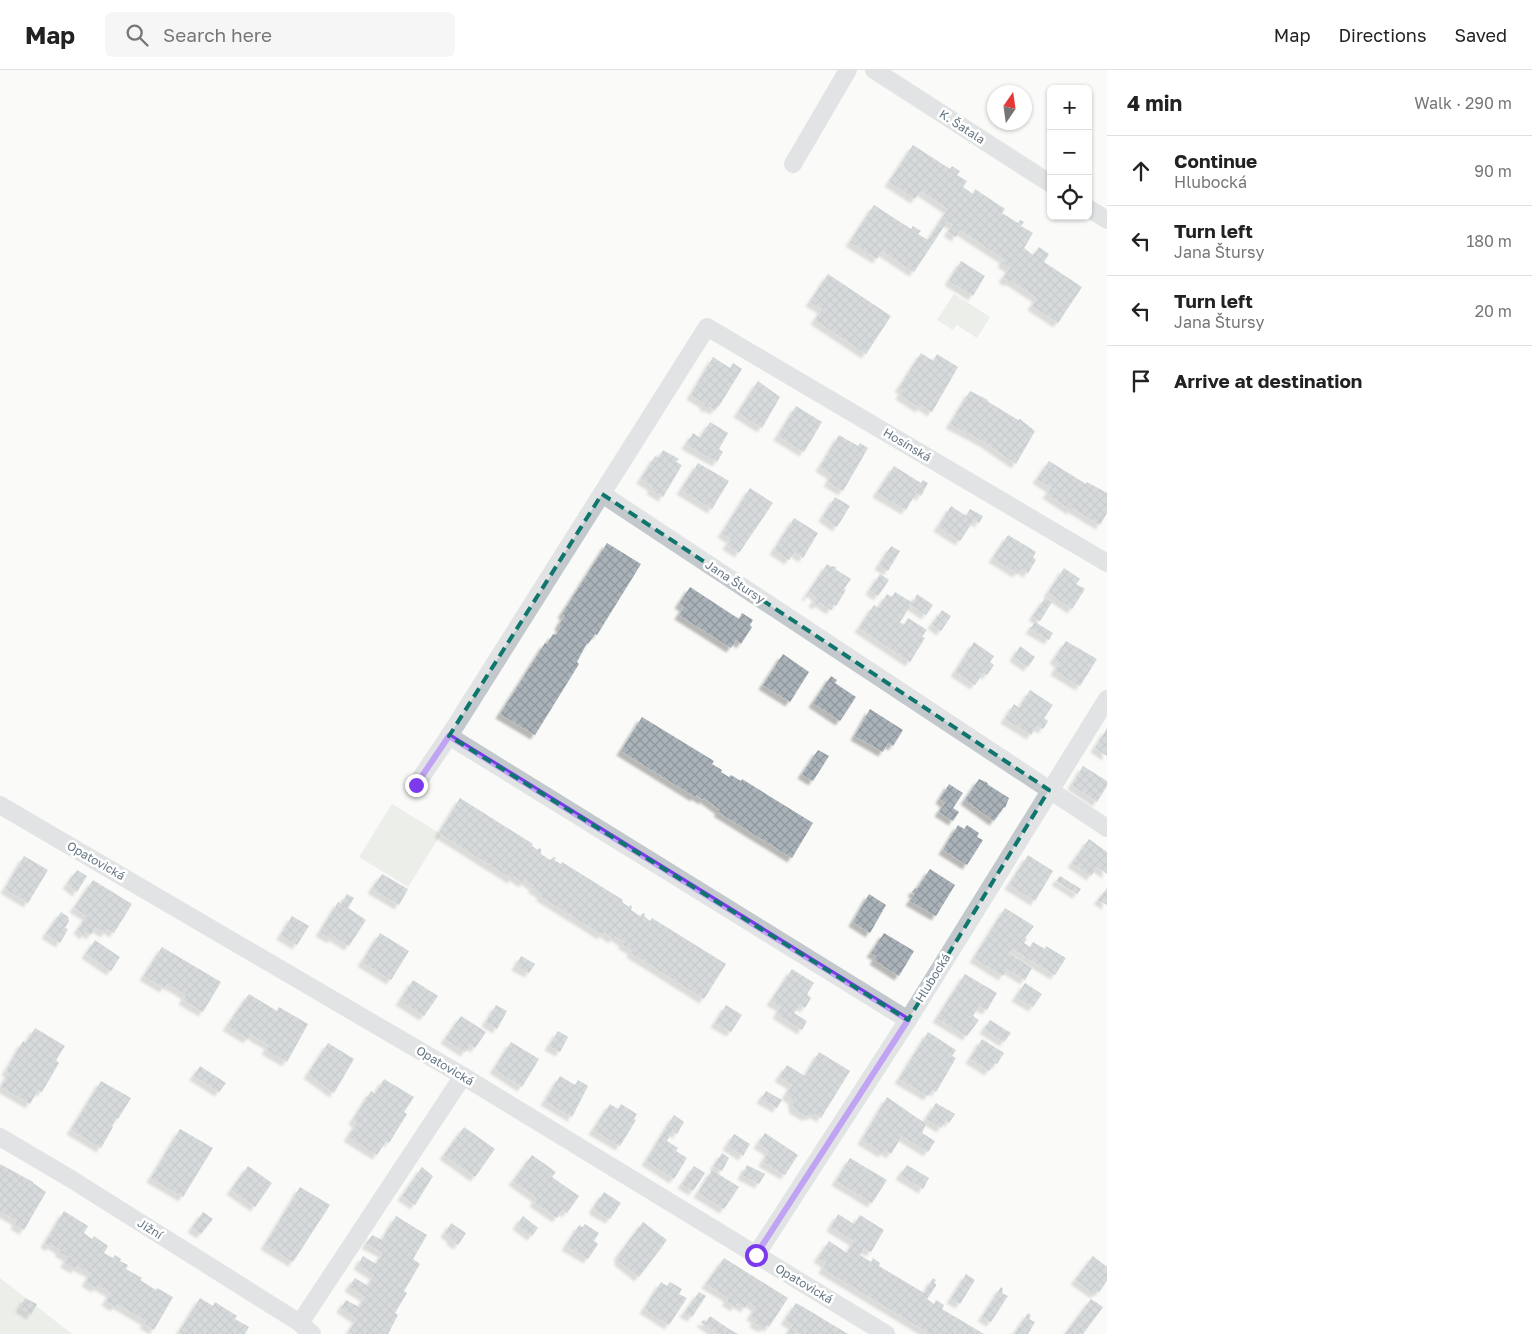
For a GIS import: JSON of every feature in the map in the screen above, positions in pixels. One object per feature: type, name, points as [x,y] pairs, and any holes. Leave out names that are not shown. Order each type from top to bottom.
[{"type":"street","points":[[793,164],[848,70]]},
{"type":"street","name":"K. Šatala","points":[[874,70],[1047,181]]},
{"type":"street","points":[[1092,211],[1107,220]]},
{"type":"street","name":"Hosínská","points":[[602,494],[707,326],[1107,563]]},
{"type":"street","points":[[416,785],[602,494]]},
{"type":"street","name":"Jana Štursy","points":[[602,494],[1107,828]]},
{"type":"street","name":"Hlubocká","points":[[756,1255],[908,1020],[1107,699]]},
{"type":"street","points":[[449,736],[908,1020]]},
{"type":"street","name":"Opatovická","points":[[0,805],[463,1076],[886,1334]]},
{"type":"street","name":"Jižní","points":[[0,1137],[71,1179],[306,1328],[463,1076]]},
{"type":"highlighted area","points":[[602,494],[1049,790],[908,1020],[449,736]]},
{"type":"shaded area","points":[[954,294],[990,317],[977,338],[957,325],[953,330],[937,320]]},
{"type":"shaded area","points":[[392,804],[441,834],[408,887],[359,857]]},
{"type":"shaded area","points":[[0,1278],[72,1334],[0,1334]]},
{"type":"building","points":[[913,145],[950,169],[952,166],[960,171],[957,175],[967,181],[963,187],[973,194],[975,189],[1005,209],[1002,213],[1018,223],[1020,220],[1024,222],[1021,226],[1033,233],[1024,248],[1033,255],[1039,247],[1049,254],[1044,262],[1082,287],[1058,323],[1032,306],[1037,298],[1010,280],[1009,282],[1003,278],[1010,268],[1002,263],[1004,259],[960,230],[956,237],[948,232],[953,225],[947,222],[914,272],[882,251],[877,259],[850,242],[874,205],[911,229],[913,226],[921,231],[918,234],[928,240],[948,209],[921,191],[915,199],[889,182]]},
{"type":"building","points":[[961,261],[985,276],[973,296],[949,281]]},
{"type":"building","points":[[828,274],[891,316],[866,354],[815,320],[822,309],[810,302]]},
{"type":"building","points":[[921,353],[933,361],[937,354],[958,367],[932,412],[922,405],[920,408],[900,395],[903,390],[899,388]]},
{"type":"building","points":[[713,357],[730,368],[733,363],[742,369],[715,410],[704,406],[705,404],[691,395]]},
{"type":"building","points":[[758,381],[780,397],[762,428],[738,413]]},
{"type":"building","points":[[970,391],[988,400],[1018,420],[1020,419],[1035,431],[1016,464],[984,442],[950,424]]},
{"type":"building","points":[[796,406],[822,422],[804,452],[778,436]]},
{"type":"building","points":[[710,422],[728,433],[719,449],[723,452],[717,462],[686,445],[693,433],[700,438]]},
{"type":"building","points":[[839,435],[858,446],[860,443],[868,448],[843,491],[828,482],[832,475],[820,467]]},
{"type":"building","points":[[663,450],[679,459],[676,462],[682,465],[663,497],[651,490],[653,487],[641,479],[655,456],[658,458]]},
{"type":"building","points":[[1049,461],[1086,484],[1087,482],[1107,493],[1107,513],[1100,525],[1072,508],[1071,510],[1047,494],[1051,488],[1037,479]]},
{"type":"building","points":[[698,463],[729,481],[712,509],[681,490]]},
{"type":"building","points":[[894,466],[921,483],[923,480],[928,483],[921,496],[916,493],[906,510],[877,493]]},
{"type":"building","points":[[750,488],[773,503],[739,553],[727,545],[731,539],[722,533]]},
{"type":"building","points":[[835,497],[850,506],[837,527],[823,517]]},
{"type":"building","points":[[951,506],[966,516],[970,509],[983,516],[979,523],[974,520],[960,541],[938,527]]},
{"type":"building","points":[[794,518],[818,533],[803,558],[795,552],[789,560],[774,550]]},
{"type":"building","points":[[1008,535],[1036,552],[1033,557],[1036,560],[1028,573],[1021,569],[1017,573],[993,558]]},
{"type":"building","points":[[607,543],[641,564],[597,635],[595,634],[587,643],[577,662],[579,664],[535,735],[500,714],[545,643],[547,644],[553,634],[556,635],[565,615],[562,614]]},
{"type":"building","points":[[891,546],[900,551],[888,571],[879,565]]},
{"type":"building","points":[[827,564],[837,568],[835,569],[851,579],[836,606],[834,604],[831,610],[819,602],[817,605],[813,602],[817,597],[811,592],[808,597],[806,596]]},
{"type":"building","points":[[1064,568],[1080,579],[1076,584],[1085,589],[1072,609],[1048,593]]},
{"type":"building","points":[[880,574],[889,580],[878,596],[870,590]]},
{"type":"building","points":[[690,587],[739,619],[742,613],[753,620],[750,625],[752,627],[741,644],[736,640],[731,648],[679,615],[684,607],[679,604]]},
{"type":"building","points":[[895,592],[913,603],[917,594],[933,605],[926,615],[911,605],[900,622],[904,625],[908,618],[927,630],[922,637],[925,638],[910,662],[859,628],[874,605],[878,608],[887,594],[892,597]]},
{"type":"building","points":[[1045,598],[1052,602],[1040,621],[1033,616]]},
{"type":"building","points":[[942,610],[951,616],[941,631],[932,624]]},
{"type":"building","points":[[1035,622],[1053,633],[1049,640],[1030,629]]},
{"type":"building","points":[[1066,641],[1097,659],[1080,686],[1055,671],[1059,663],[1054,659]]},
{"type":"building","points":[[974,642],[994,656],[990,662],[994,665],[987,675],[983,673],[975,685],[955,672]]},
{"type":"building","points":[[1020,646],[1035,657],[1028,667],[1014,657]]},
{"type":"building","points":[[783,654],[809,672],[790,702],[763,685]]},
{"type":"building","points":[[831,676],[837,680],[835,683],[856,697],[840,721],[813,703]]},
{"type":"building","points":[[1030,690],[1053,705],[1044,718],[1048,721],[1043,729],[1037,726],[1031,735],[1005,719],[1014,704],[1019,708]]},
{"type":"building","points":[[870,709],[903,730],[893,746],[888,743],[883,752],[855,736]]},
{"type":"building","points":[[642,717],[714,761],[712,764],[729,777],[731,775],[741,781],[742,779],[813,823],[792,858],[718,812],[720,810],[704,798],[703,800],[696,795],[695,797],[621,751]]},
{"type":"building","points":[[1107,728],[1107,756],[1095,748]]},
{"type":"building","points":[[818,750],[829,756],[813,781],[802,774]]},
{"type":"building","points":[[1083,766],[1107,781],[1107,786],[1097,802],[1072,785]]},
{"type":"building","points":[[979,779],[1009,798],[1005,808],[994,821],[965,800]]},
{"type":"building","points":[[949,784],[963,793],[953,808],[959,812],[953,821],[939,812],[945,803],[940,799]]},
{"type":"building","points":[[460,798],[533,844],[532,846],[538,850],[539,848],[541,849],[541,854],[550,860],[554,857],[556,858],[554,860],[561,864],[562,862],[623,900],[622,902],[629,907],[630,905],[632,906],[631,910],[640,916],[643,913],[645,914],[644,916],[650,921],[652,918],[726,964],[704,999],[631,953],[632,950],[622,944],[624,942],[615,936],[613,939],[604,932],[602,935],[540,896],[542,894],[532,888],[534,886],[525,880],[523,883],[514,876],[512,879],[439,833]]},
{"type":"building","points":[[958,825],[964,829],[967,825],[979,833],[977,837],[983,840],[967,865],[943,850]]},
{"type":"building","points":[[1089,839],[1107,852],[1107,874],[1097,867],[1091,876],[1072,863]]},
{"type":"building","points":[[1028,855],[1053,871],[1035,901],[1009,885]]},
{"type":"building","points":[[24,856],[48,870],[28,903],[5,889]]},
{"type":"building","points":[[930,869],[955,885],[936,916],[910,901],[915,894],[912,892],[915,888],[917,889]]},
{"type":"building","points":[[77,870],[87,876],[77,892],[67,884]]},
{"type":"building","points":[[382,874],[408,889],[399,905],[372,889]]},
{"type":"building","points":[[1060,876],[1081,889],[1077,894],[1056,881]]},
{"type":"building","points":[[93,880],[132,904],[114,933],[108,929],[105,933],[96,927],[91,935],[86,932],[84,935],[78,929],[87,916],[74,908]]},
{"type":"building","points":[[1107,888],[1107,905],[1098,900]]},
{"type":"building","points":[[347,894],[354,898],[348,908],[366,920],[349,946],[333,936],[332,939],[320,932],[338,902],[341,904]]},
{"type":"building","points":[[869,894],[886,905],[870,933],[853,922]]},
{"type":"building","points":[[1005,908],[1034,926],[1025,938],[1027,939],[1024,943],[1030,947],[1033,942],[1045,949],[1046,946],[1066,958],[1055,975],[1012,949],[1009,953],[1032,968],[1025,980],[1007,969],[1003,976],[974,958]]},
{"type":"building","points":[[61,912],[68,917],[69,921],[65,928],[68,929],[60,943],[46,934]]},
{"type":"building","points":[[292,916],[309,926],[297,945],[281,935]]},
{"type":"building","points":[[380,933],[409,951],[391,980],[362,962]]},
{"type":"building","points":[[884,933],[914,951],[899,976],[874,960],[877,956],[871,953]]},
{"type":"building","points":[[95,940],[120,957],[111,971],[86,954]]},
{"type":"building","points":[[162,947],[221,982],[203,1012],[183,1000],[186,995],[177,989],[167,984],[164,988],[144,976]]},
{"type":"building","points":[[521,956],[535,964],[529,973],[516,966]]},
{"type":"building","points":[[792,969],[814,983],[807,994],[811,998],[805,1008],[800,1005],[794,1013],[807,1021],[802,1030],[777,1014],[781,1007],[771,1001]]},
{"type":"building","points":[[965,974],[997,993],[987,1010],[979,1006],[973,1016],[979,1020],[967,1036],[937,1018]]},
{"type":"building","points":[[413,980],[438,996],[424,1016],[400,1001]]},
{"type":"building","points":[[1025,983],[1042,994],[1033,1007],[1016,997]]},
{"type":"building","points":[[249,994],[277,1011],[279,1007],[308,1024],[287,1062],[266,1050],[269,1045],[251,1034],[248,1039],[227,1026]]},
{"type":"building","points":[[496,1005],[507,1011],[497,1029],[486,1022]]},
{"type":"building","points":[[726,1005],[742,1015],[731,1032],[715,1023]]},
{"type":"building","points":[[461,1016],[486,1032],[475,1048],[470,1045],[465,1052],[445,1039]]},
{"type":"building","points":[[990,1020],[1011,1033],[1004,1042],[984,1029]]},
{"type":"building","points":[[35,1028],[65,1046],[56,1060],[59,1063],[42,1092],[38,1090],[30,1104],[1,1087],[9,1073],[6,1071],[23,1041],[26,1043]]},
{"type":"building","points":[[558,1031],[568,1037],[560,1052],[549,1046]]},
{"type":"building","points":[[928,1032],[956,1050],[952,1056],[956,1058],[936,1092],[932,1090],[928,1096],[899,1079]]},
{"type":"building","points":[[982,1039],[1004,1053],[997,1064],[995,1063],[989,1071],[970,1059]]},
{"type":"building","points":[[511,1042],[539,1059],[522,1087],[494,1069]]},
{"type":"building","points":[[328,1043],[354,1059],[334,1093],[308,1074]]},
{"type":"building","points":[[819,1052],[850,1071],[821,1118],[816,1114],[806,1116],[794,1109],[792,1099],[786,1095],[792,1085],[779,1077],[787,1065],[805,1076]]},
{"type":"building","points":[[200,1066],[226,1083],[219,1092],[194,1076]]},
{"type":"building","points":[[560,1076],[575,1085],[578,1080],[588,1086],[572,1117],[545,1101]]},
{"type":"building","points":[[384,1079],[414,1097],[404,1112],[407,1114],[389,1143],[386,1141],[377,1155],[348,1137],[357,1123],[353,1120],[371,1091],[375,1094]]},
{"type":"building","points":[[101,1081],[131,1098],[112,1126],[101,1148],[71,1130]]},
{"type":"building","points":[[766,1091],[782,1100],[777,1108],[761,1099]]},
{"type":"building","points":[[887,1097],[926,1124],[922,1133],[935,1141],[928,1152],[902,1136],[891,1154],[885,1150],[883,1153],[862,1140]]},
{"type":"building","points":[[936,1103],[955,1114],[949,1123],[946,1120],[941,1128],[926,1119]]},
{"type":"building","points":[[610,1104],[618,1109],[621,1104],[637,1114],[634,1119],[636,1120],[620,1146],[593,1130]]},
{"type":"building","points":[[674,1115],[684,1122],[677,1134],[672,1131],[667,1141],[678,1148],[676,1151],[687,1158],[674,1179],[646,1161]]},
{"type":"building","points":[[464,1127],[495,1149],[475,1177],[444,1155]]},
{"type":"building","points":[[180,1129],[213,1148],[183,1197],[151,1178]]},
{"type":"building","points":[[765,1133],[798,1155],[785,1175],[763,1162],[769,1151],[758,1144]]},
{"type":"building","points":[[734,1134],[750,1144],[743,1156],[727,1146]]},
{"type":"building","points":[[722,1153],[729,1158],[722,1171],[714,1166]]},
{"type":"building","points":[[532,1155],[556,1172],[552,1177],[579,1196],[567,1213],[562,1210],[557,1218],[534,1202],[537,1198],[513,1181]]},
{"type":"building","points":[[850,1158],[887,1180],[872,1203],[836,1181]]},
{"type":"building","points":[[0,1164],[33,1182],[46,1192],[24,1230],[15,1225],[17,1221],[0,1211]]},
{"type":"building","points":[[747,1165],[765,1174],[759,1184],[742,1175]]},
{"type":"building","points":[[907,1165],[929,1178],[923,1189],[900,1175]]},
{"type":"building","points":[[248,1166],[272,1183],[255,1207],[231,1190]]},
{"type":"building","points":[[694,1166],[705,1173],[693,1191],[682,1184]]},
{"type":"building","points":[[422,1167],[433,1176],[415,1205],[402,1196]]},
{"type":"building","points":[[712,1170],[739,1187],[724,1209],[698,1193]]},
{"type":"building","points":[[300,1187],[330,1205],[293,1262],[265,1245]]},
{"type":"building","points":[[604,1192],[621,1203],[610,1219],[595,1211],[594,1207]]},
{"type":"building","points":[[64,1211],[88,1226],[84,1233],[92,1239],[94,1236],[108,1246],[104,1253],[113,1258],[115,1255],[121,1259],[120,1261],[128,1265],[126,1269],[142,1278],[140,1280],[156,1290],[157,1288],[173,1297],[154,1330],[144,1324],[146,1321],[117,1304],[115,1307],[106,1301],[111,1293],[98,1285],[96,1288],[86,1282],[91,1273],[77,1266],[75,1269],[65,1263],[68,1257],[59,1252],[61,1250],[51,1244],[50,1247],[45,1243]]},
{"type":"building","points":[[203,1212],[213,1219],[201,1234],[192,1228]]},
{"type":"building","points":[[838,1214],[854,1224],[860,1215],[884,1230],[871,1252],[864,1249],[860,1255],[871,1262],[873,1258],[880,1263],[879,1266],[924,1293],[933,1278],[936,1280],[934,1283],[936,1286],[927,1299],[934,1304],[936,1300],[944,1305],[942,1309],[984,1334],[930,1334],[823,1269],[826,1263],[818,1258],[829,1241],[847,1253],[854,1241],[831,1227]]},
{"type":"building","points":[[396,1216],[427,1235],[413,1259],[420,1264],[404,1291],[407,1293],[395,1313],[398,1315],[388,1334],[353,1334],[349,1331],[357,1319],[341,1308],[346,1300],[359,1307],[365,1297],[349,1287],[355,1278],[368,1286],[374,1275],[358,1265],[363,1256],[376,1264],[383,1253],[366,1244],[372,1235],[382,1240]]},
{"type":"building","points":[[523,1216],[538,1228],[532,1236],[517,1225]]},
{"type":"building","points":[[643,1222],[667,1240],[639,1277],[619,1261],[619,1254]]},
{"type":"building","points":[[451,1223],[466,1233],[458,1245],[445,1233]]},
{"type":"building","points":[[585,1224],[599,1233],[594,1241],[598,1244],[588,1259],[566,1246],[579,1225],[583,1227]]},
{"type":"building","points":[[1093,1256],[1107,1267],[1107,1281],[1099,1292],[1097,1291],[1095,1294],[1075,1280]]},
{"type":"building","points":[[724,1258],[788,1298],[769,1327],[766,1325],[764,1328],[754,1323],[756,1319],[751,1316],[756,1307],[749,1302],[745,1308],[737,1303],[735,1307],[726,1301],[729,1298],[706,1284]]},
{"type":"building","points":[[966,1274],[975,1280],[960,1304],[951,1299]]},
{"type":"building","points":[[661,1282],[667,1286],[670,1282],[682,1289],[679,1294],[687,1298],[669,1325],[644,1309]]},
{"type":"building","points":[[1001,1287],[1003,1289],[1002,1293],[1008,1296],[991,1322],[982,1317]]},
{"type":"building","points":[[699,1292],[706,1296],[692,1317],[684,1313]]},
{"type":"building","points":[[25,1298],[37,1304],[31,1315],[20,1308]]},
{"type":"building","points":[[200,1298],[213,1306],[215,1302],[237,1316],[235,1319],[249,1327],[245,1334],[182,1334],[179,1332]]},
{"type":"building","points":[[1091,1299],[1103,1307],[1083,1334],[1065,1334]]},
{"type":"building","points":[[796,1303],[848,1334],[800,1334],[796,1332],[795,1334],[787,1334],[793,1325],[785,1320]]},
{"type":"building","points":[[1028,1313],[1031,1315],[1029,1319],[1035,1322],[1028,1334],[1014,1334]]},
{"type":"building","points":[[710,1316],[738,1334],[718,1334],[701,1322],[704,1320],[706,1322]]},
{"type":"route","points":[[416,785],[449,736],[908,1020],[756,1255]]}]
